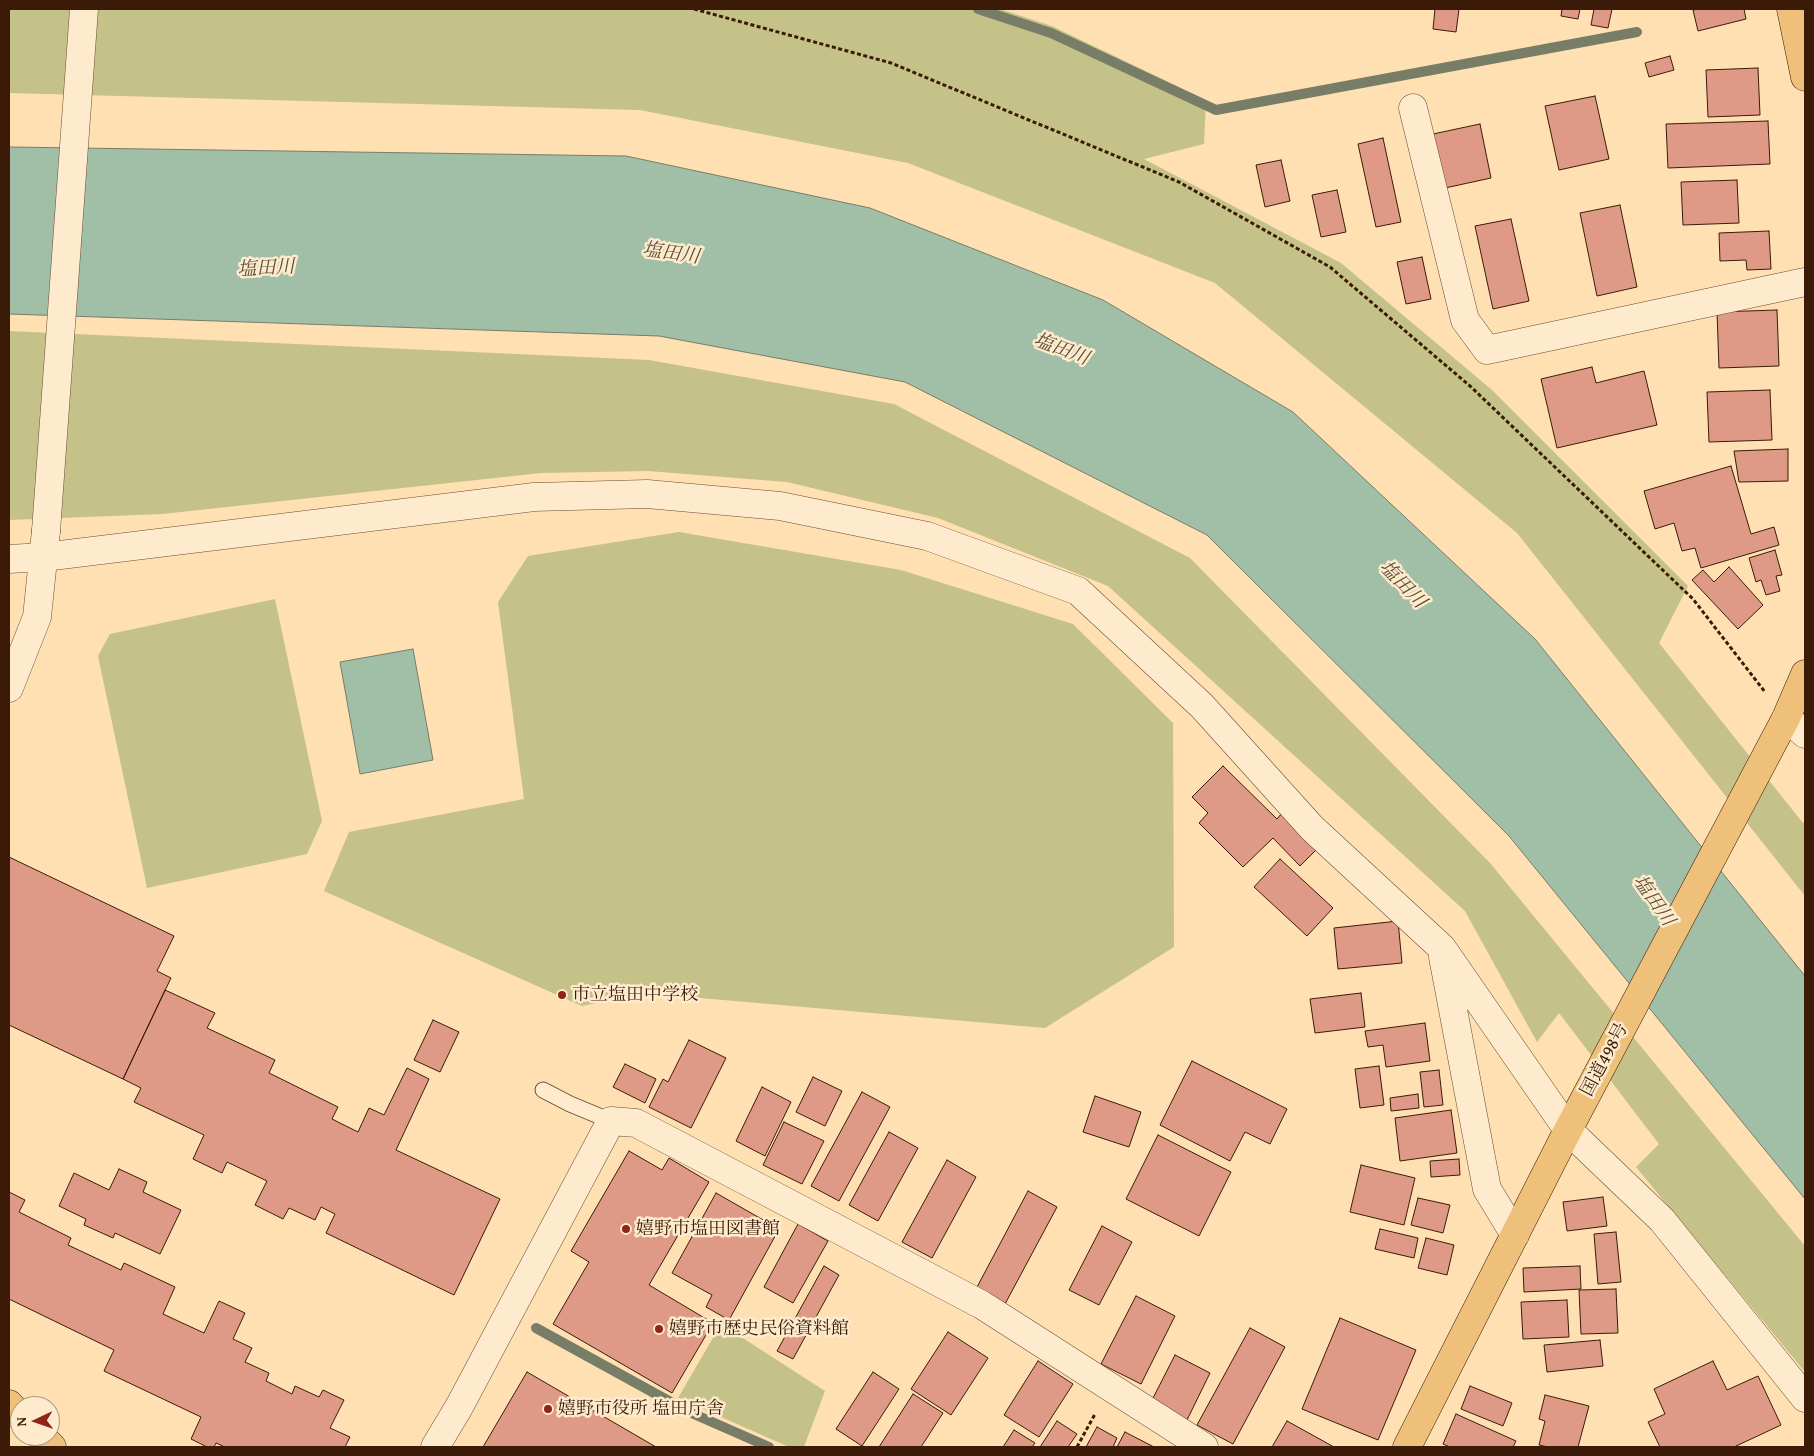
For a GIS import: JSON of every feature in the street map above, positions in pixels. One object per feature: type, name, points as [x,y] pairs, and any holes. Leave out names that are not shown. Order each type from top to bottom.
[{"type":"highway","points":[[1791,9],[1805,77]]},
{"type":"highway","name":"国道498号","points":[[1407,1447],[1568,1130],[1796,726],[1805,674]]},
{"type":"street","points":[[9,688],[37,617],[45,544],[84,9]]},
{"type":"street","points":[[1413,108],[1465,320],[1487,350],[1805,282]]},
{"type":"street","points":[[9,559],[45,544],[534,497],[647,494],[780,506],[927,536],[1078,591],[1202,706],[1312,828],[1442,948],[1568,1130],[1662,1220],[1805,1398]]},
{"type":"street","points":[[1442,948],[1486,1189],[1515,1235]]},
{"type":"street","points":[[435,1447],[459,1407],[611,1121],[636,1123],[974,1300],[1204,1447]]},
{"type":"lane","points":[[543,1090],[570,1104],[611,1121]]},
{"type":"path","points":[[694,9],[891,63],[1179,182],[1330,267],[1470,386],[1693,599],[1796,726]]},
{"type":"path","points":[[1077,1447],[1110,1387]]},
{"type":"shaded area","points":[[9,9],[1000,9],[1052,26],[1206,100],[1204,144],[1144,159],[1341,263],[1492,390],[1688,586],[1659,643],[1803,823],[1805,821],[1805,896],[1517,533],[1215,283],[908,163],[640,110],[9,93]]},
{"type":"shaded area","points":[[9,331],[649,360],[894,404],[1190,558],[1490,863],[1805,1246],[1805,1372],[1636,1167],[1659,1144],[1559,1013],[1537,1042],[1465,911],[1108,586],[938,518],[787,482],[648,471],[541,473],[162,514],[9,520]]},
{"type":"shaded area","points":[[679,532],[901,570],[1073,624],[1173,723],[1174,947],[1045,1028],[643,993],[582,1006],[324,891],[349,832],[524,799],[498,602],[528,556]]},
{"type":"shaded area","points":[[275,599],[322,821],[307,854],[147,888],[98,656],[110,634]]},
{"type":"shaded area","points":[[721,1324],[825,1391],[804,1447],[789,1447],[678,1398]]},
{"type":"water","name":"塩田川","points":[[9,147],[626,156],[870,208],[1103,300],[1293,412],[1535,639],[1805,976],[1805,1199],[1509,836],[1207,535],[905,382],[659,336],[9,314]]},
{"type":"water","points":[[413,649],[433,760],[360,774],[340,662]]},
{"type":"building","points":[[1435,9],[1459,9],[1456,32],[1433,29]]},
{"type":"building","points":[[1562,9],[1580,9],[1578,19],[1561,16]]},
{"type":"building","points":[[1594,9],[1612,9],[1608,28],[1591,25]]},
{"type":"building","points":[[1744,9],[1746,19],[1698,31],[1693,10]]},
{"type":"building","points":[[1670,56],[1674,70],[1649,77],[1645,63]]},
{"type":"building","points":[[1758,68],[1760,115],[1708,117],[1706,70]]},
{"type":"building","points":[[1595,96],[1609,159],[1559,170],[1545,106]]},
{"type":"building","points":[[1768,121],[1770,164],[1668,168],[1666,124]]},
{"type":"building","points":[[1480,124],[1491,178],[1445,188],[1433,134]]},
{"type":"building","points":[[1383,138],[1401,222],[1376,227],[1358,144]]},
{"type":"building","points":[[1281,160],[1290,201],[1265,207],[1256,165]]},
{"type":"building","points":[[1737,180],[1739,223],[1683,225],[1681,182]]},
{"type":"building","points":[[1337,190],[1346,232],[1321,237],[1312,195]]},
{"type":"building","points":[[1620,205],[1637,287],[1597,296],[1580,213]]},
{"type":"building","points":[[1511,219],[1529,301],[1493,309],[1475,226]]},
{"type":"building","points":[[1769,231],[1771,269],[1747,270],[1746,260],[1720,261],[1719,233]]},
{"type":"building","points":[[1422,257],[1431,299],[1406,304],[1397,262]]},
{"type":"building","points":[[1777,310],[1779,366],[1719,368],[1717,312]]},
{"type":"building","points":[[1592,367],[1596,383],[1644,371],[1657,425],[1557,448],[1541,379]]},
{"type":"building","points":[[1770,390],[1772,440],[1709,442],[1707,392]]},
{"type":"building","points":[[1788,449],[1788,481],[1739,482],[1734,451]]},
{"type":"building","points":[[1731,466],[1751,534],[1774,527],[1779,545],[1701,568],[1695,548],[1682,551],[1674,523],[1655,529],[1644,491]]},
{"type":"building","points":[[1775,550],[1782,575],[1776,576],[1780,591],[1766,595],[1761,580],[1756,582],[1749,558]]},
{"type":"building","points":[[1729,567],[1763,605],[1738,629],[1692,580],[1703,570],[1714,582]]},
{"type":"building","points":[[1223,766],[1277,819],[1282,813],[1317,849],[1300,866],[1273,838],[1243,867],[1199,823],[1208,813],[1192,797]]},
{"type":"building","points":[[9,857],[174,936],[157,971],[171,978],[123,1079],[9,1025]]},
{"type":"building","points":[[1280,859],[1333,908],[1307,936],[1254,887]]},
{"type":"building","points":[[1398,921],[1402,963],[1338,969],[1334,928]]},
{"type":"building","points":[[165,990],[215,1013],[207,1028],[275,1060],[269,1073],[338,1107],[332,1119],[358,1132],[369,1108],[384,1115],[407,1068],[429,1079],[396,1150],[500,1199],[454,1295],[326,1233],[335,1214],[321,1207],[315,1220],[289,1208],[283,1219],[255,1205],[267,1181],[227,1162],[222,1173],[193,1159],[204,1135],[134,1102],[141,1088],[123,1079]]},
{"type":"building","points":[[1361,993],[1365,1027],[1315,1033],[1310,999]]},
{"type":"building","points":[[433,1020],[459,1032],[440,1072],[414,1060]]},
{"type":"building","points":[[1425,1023],[1430,1061],[1386,1067],[1383,1045],[1368,1047],[1365,1031]]},
{"type":"building","points":[[689,1040],[726,1058],[691,1128],[649,1107],[663,1079],[668,1082]]},
{"type":"building","points":[[1192,1061],[1287,1109],[1270,1144],[1245,1132],[1230,1161],[1160,1125]]},
{"type":"building","points":[[625,1064],[656,1079],[645,1103],[613,1087]]},
{"type":"building","points":[[1379,1066],[1384,1105],[1360,1108],[1355,1069]]},
{"type":"building","points":[[1439,1070],[1443,1105],[1424,1107],[1420,1072]]},
{"type":"building","points":[[813,1077],[842,1091],[825,1126],[796,1112]]},
{"type":"building","points":[[762,1087],[791,1102],[765,1156],[736,1141]]},
{"type":"building","points":[[862,1092],[890,1107],[839,1201],[811,1186]]},
{"type":"building","points":[[1418,1094],[1419,1108],[1391,1111],[1390,1098]]},
{"type":"building","points":[[1095,1096],[1141,1112],[1129,1147],[1083,1132]]},
{"type":"building","points":[[1451,1110],[1457,1153],[1400,1161],[1395,1118]]},
{"type":"building","points":[[784,1122],[824,1141],[802,1184],[763,1165]]},
{"type":"building","points":[[889,1132],[918,1148],[878,1221],[849,1205]]},
{"type":"building","points":[[1158,1135],[1231,1172],[1199,1236],[1126,1199]]},
{"type":"building","points":[[629,1151],[662,1170],[669,1158],[709,1182],[649,1285],[713,1323],[672,1393],[553,1324],[589,1262],[571,1251]]},
{"type":"building","points":[[1459,1159],[1460,1175],[1431,1177],[1430,1161]]},
{"type":"building","points":[[947,1160],[976,1177],[932,1258],[902,1242]]},
{"type":"building","points":[[1361,1165],[1415,1178],[1404,1225],[1350,1212]]},
{"type":"building","points":[[119,1169],[147,1182],[143,1192],[181,1210],[160,1254],[115,1233],[113,1238],[84,1225],[86,1219],[59,1206],[74,1173],[109,1190]]},
{"type":"building","points":[[1028,1191],[1057,1207],[1005,1304],[976,1289]]},
{"type":"building","points":[[9,1192],[25,1200],[19,1212],[71,1238],[68,1245],[121,1270],[124,1263],[175,1287],[163,1314],[204,1333],[219,1301],[245,1313],[233,1339],[252,1348],[245,1362],[269,1373],[266,1381],[292,1394],[295,1386],[319,1397],[323,1390],[344,1400],[330,1428],[350,1437],[345,1447],[225,1447],[216,1443],[214,1447],[207,1447],[191,1439],[201,1417],[104,1371],[114,1350],[9,1299]]},
{"type":"building","points":[[716,1193],[779,1229],[729,1320],[706,1307],[712,1295],[672,1273]]},
{"type":"building","points":[[1603,1197],[1607,1226],[1567,1231],[1563,1202]]},
{"type":"building","points":[[1418,1198],[1450,1205],[1443,1233],[1411,1225]]},
{"type":"building","points":[[798,1224],[828,1241],[793,1303],[764,1287]]},
{"type":"building","points":[[1102,1226],[1132,1242],[1099,1305],[1069,1290]]},
{"type":"building","points":[[1380,1229],[1418,1238],[1414,1258],[1375,1249]]},
{"type":"building","points":[[1616,1232],[1621,1282],[1598,1284],[1594,1234]]},
{"type":"building","points":[[1426,1238],[1454,1245],[1447,1275],[1418,1268]]},
{"type":"building","points":[[824,1266],[839,1275],[793,1359],[777,1351]]},
{"type":"building","points":[[1580,1266],[1581,1289],[1524,1292],[1523,1268]]},
{"type":"building","points":[[1616,1289],[1618,1333],[1581,1334],[1579,1290]]},
{"type":"building","points":[[1136,1296],[1175,1316],[1141,1384],[1101,1364]]},
{"type":"building","points":[[1567,1300],[1569,1337],[1523,1339],[1521,1302]]},
{"type":"building","points":[[1340,1318],[1416,1350],[1378,1440],[1302,1409]]},
{"type":"building","points":[[1250,1328],[1285,1347],[1233,1444],[1197,1425]]},
{"type":"building","points":[[948,1332],[988,1358],[951,1415],[911,1389]]},
{"type":"building","points":[[1600,1340],[1603,1366],[1547,1372],[1544,1345]]},
{"type":"building","points":[[1175,1355],[1210,1373],[1187,1420],[1151,1402]]},
{"type":"building","points":[[1038,1361],[1073,1384],[1039,1437],[1004,1415]]},
{"type":"building","points":[[1713,1361],[1727,1390],[1758,1376],[1781,1425],[1734,1447],[1660,1447],[1648,1422],[1665,1414],[1654,1389]]},
{"type":"building","name":"嬉野市役所 塩田庁舎","points":[[527,1372],[656,1447],[483,1447]]},
{"type":"building","points":[[873,1372],[899,1389],[862,1446],[836,1429]]},
{"type":"building","points":[[1470,1386],[1512,1403],[1503,1426],[1461,1409]]},
{"type":"building","points":[[913,1394],[943,1413],[921,1447],[879,1447]]},
{"type":"building","points":[[1545,1395],[1589,1406],[1578,1447],[1548,1447],[1539,1445],[1545,1421],[1539,1419]]},
{"type":"building","points":[[1456,1414],[1516,1441],[1513,1447],[1450,1447],[1443,1444]]},
{"type":"building","points":[[1057,1421],[1077,1434],[1068,1447],[1040,1447]]},
{"type":"building","points":[[1287,1421],[1334,1447],[1272,1447]]},
{"type":"building","points":[[1097,1427],[1117,1438],[1113,1447],[1086,1447]]},
{"type":"building","points":[[1014,1430],[1035,1443],[1032,1447],[1003,1447]]},
{"type":"building","points":[[1125,1432],[1154,1447],[1117,1447]]},
{"type":"waterway","points":[[978,9],[1051,33],[1216,110],[1637,32]]},
{"type":"waterway","points":[[536,1328],[687,1411],[769,1447]]},
{"type":"place","name":"市立塩田中学校","points":[[562,995]]},
{"type":"place","name":"嬉野市塩田図書館","points":[[626,1229]]},
{"type":"place","name":"嬉野市歴史民俗資料館","points":[[659,1329]]},
{"type":"place","name":"嬉野市役所 塩田庁舎","points":[[548,1409]]}]
